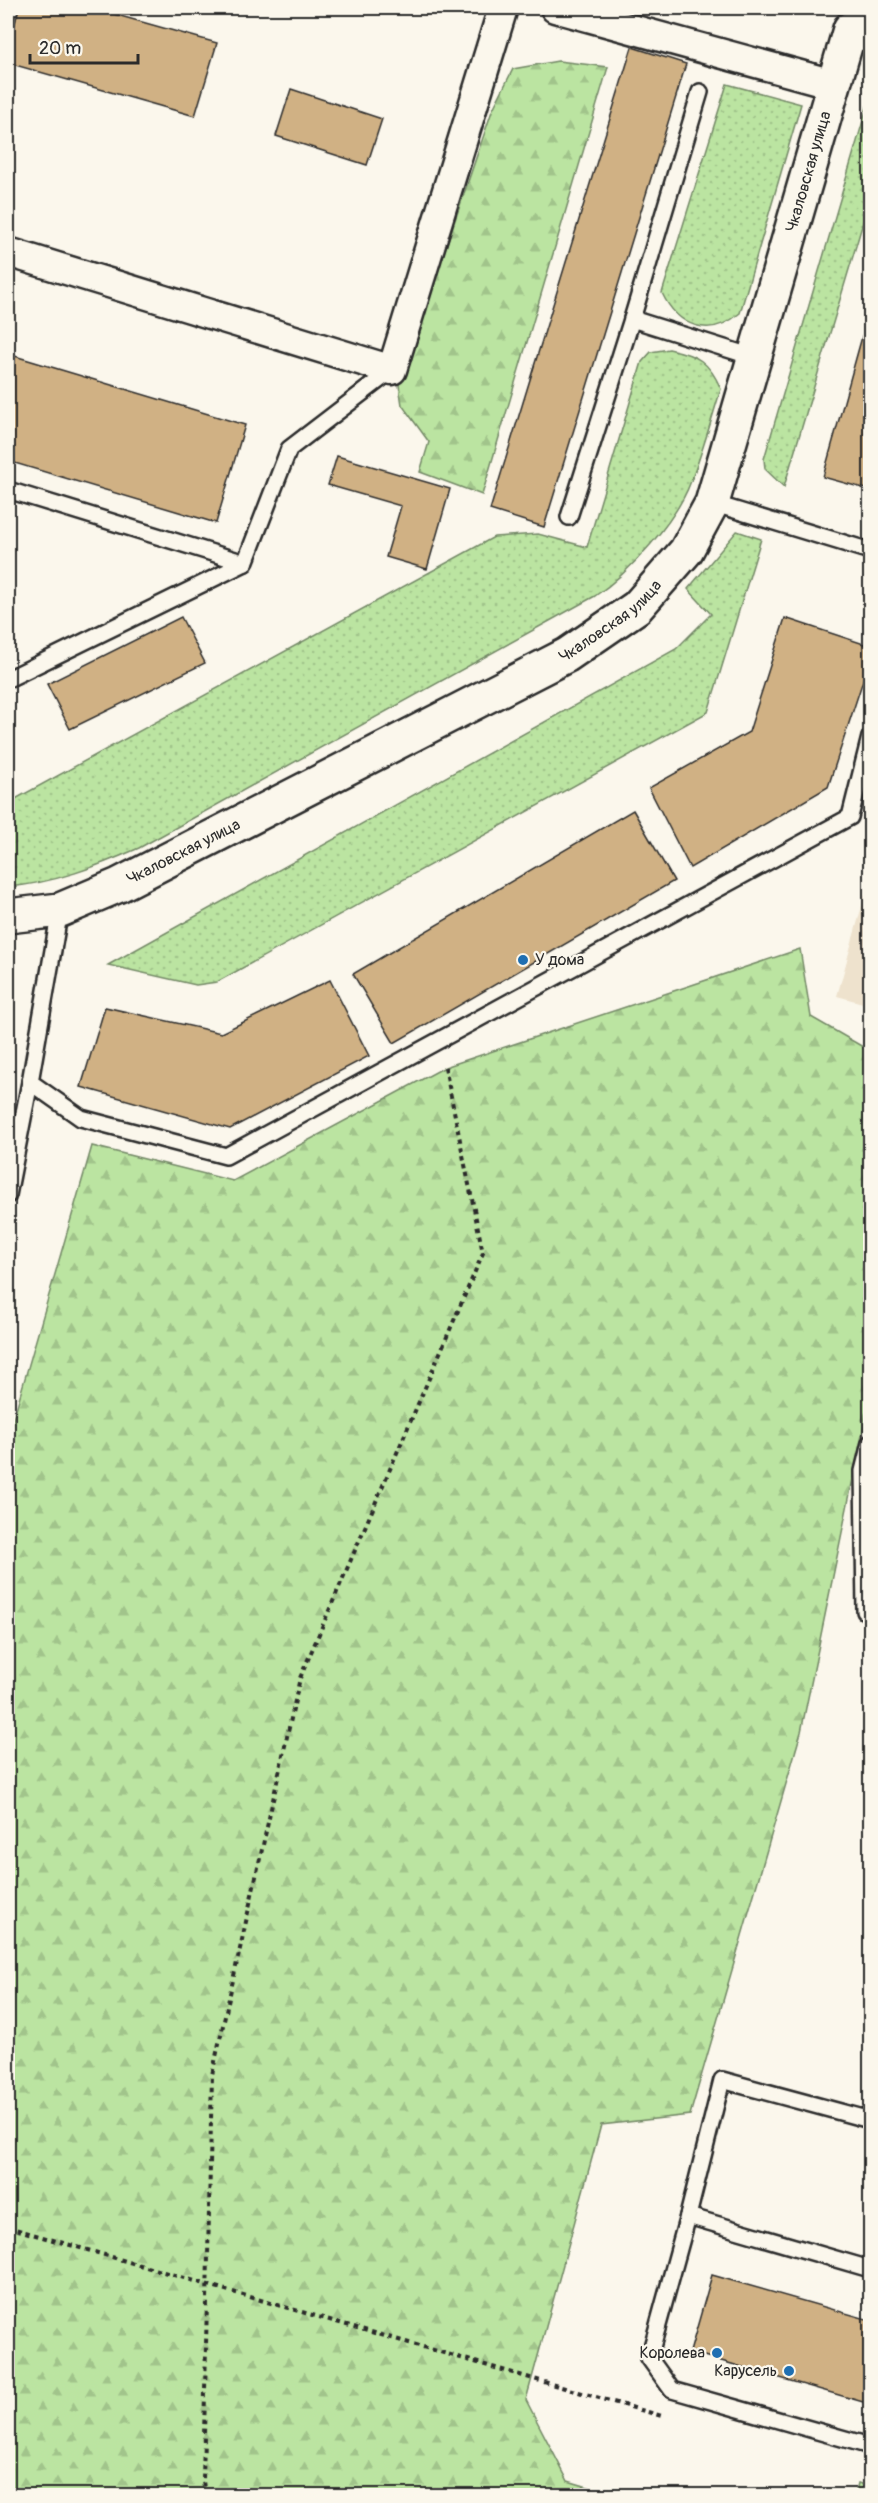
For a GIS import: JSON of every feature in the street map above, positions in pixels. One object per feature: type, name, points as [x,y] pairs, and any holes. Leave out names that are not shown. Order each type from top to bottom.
[{"type":"street","points":[[8,252],[392,370],[503,8]]},
{"type":"street","points":[[555,8],[833,84]]},
{"type":"street","name":"Чкаловская улица","points":[[8,916],[60,910],[119,885],[567,656],[637,607],[686,551],[712,503],[833,84],[859,24]]},
{"type":"lane","points":[[569,517],[632,319],[700,92]]},
{"type":"lane","points":[[632,319],[753,357]]},
{"type":"lane","points":[[8,679],[245,563],[289,449],[392,370]]},
{"type":"lane","points":[[8,490],[245,563]]},
{"type":"lane","points":[[712,503],[870,551]]},
{"type":"lane","points":[[30,1082],[81,1118],[226,1156],[850,817],[870,737]]},
{"type":"lane","points":[[8,1195],[60,910]]},
{"type":"lane","points":[[870,1443],[863,1471],[865,1611],[870,1613]]},
{"type":"lane","points":[[870,2120],[722,2080],[649,2358],[672,2390],[870,2446]]},
{"type":"lane","points":[[688,2216],[870,2269]]},
{"type":"path","points":[[205,2496],[203,2481],[212,2075],[300,1678],[483,1253],[445,1066]]},
{"type":"path","points":[[8,2227],[663,2418],[711,2402]]},
{"type":"shaded area","points":[[870,877],[870,1005],[837,996]]},
{"type":"green space","points":[[558,61],[608,67],[482,495],[420,472],[429,442],[402,405],[399,385],[492,111],[513,69]]},
{"type":"green space","points":[[727,84],[801,104],[740,313],[717,326],[706,327],[686,321],[669,305],[662,293]]},
{"type":"green space","points":[[870,97],[870,199],[784,487],[765,469],[764,459]]},
{"type":"green space","points":[[669,349],[701,361],[712,372],[721,389],[691,481],[675,512],[637,560],[608,586],[595,596],[139,848],[75,873],[42,882],[8,887],[8,803],[494,537],[538,534],[587,547],[642,362],[651,352]]},
{"type":"green space","points":[[737,531],[761,539],[708,712],[217,982],[196,985],[108,965],[676,649],[711,614],[688,589]]},
{"type":"green space","points":[[800,949],[811,1017],[870,1051],[870,1396],[801,1732],[690,2115],[601,2125],[526,2400],[568,2481],[615,2495],[8,2495],[8,1437],[92,1146],[233,1181],[445,1067]]},
{"type":"green space","points":[[858,2483],[870,2486],[870,2495],[855,2495]]},
{"type":"building","points":[[19,8],[92,8],[217,43],[195,116],[8,63],[8,49]]},
{"type":"building","points":[[632,47],[686,64],[544,527],[490,510]]},
{"type":"building","points":[[291,89],[382,119],[367,165],[276,136]]},
{"type":"building","points":[[870,308],[870,490],[823,477]]},
{"type":"building","points":[[8,354],[245,425],[216,523],[8,461]]},
{"type":"building","points":[[337,456],[450,489],[427,569],[386,557],[401,506],[328,485]]},
{"type":"building","points":[[181,617],[205,663],[70,729],[47,684]]},
{"type":"building","points":[[785,618],[870,646],[870,659],[828,787],[690,868],[649,788],[749,732]]},
{"type":"building","points":[[633,810],[674,881],[394,1043],[353,974]]},
{"type":"building","points":[[330,980],[369,1056],[230,1129],[81,1087],[105,1007],[221,1033]]},
{"type":"building","points":[[712,2275],[870,2320],[870,2404],[690,2352]]},
{"type":"place","name":"У дома","points":[[523,960]]},
{"type":"place","name":"Королева","points":[[717,2353]]},
{"type":"place","name":"Карусель","points":[[789,2371]]}]
